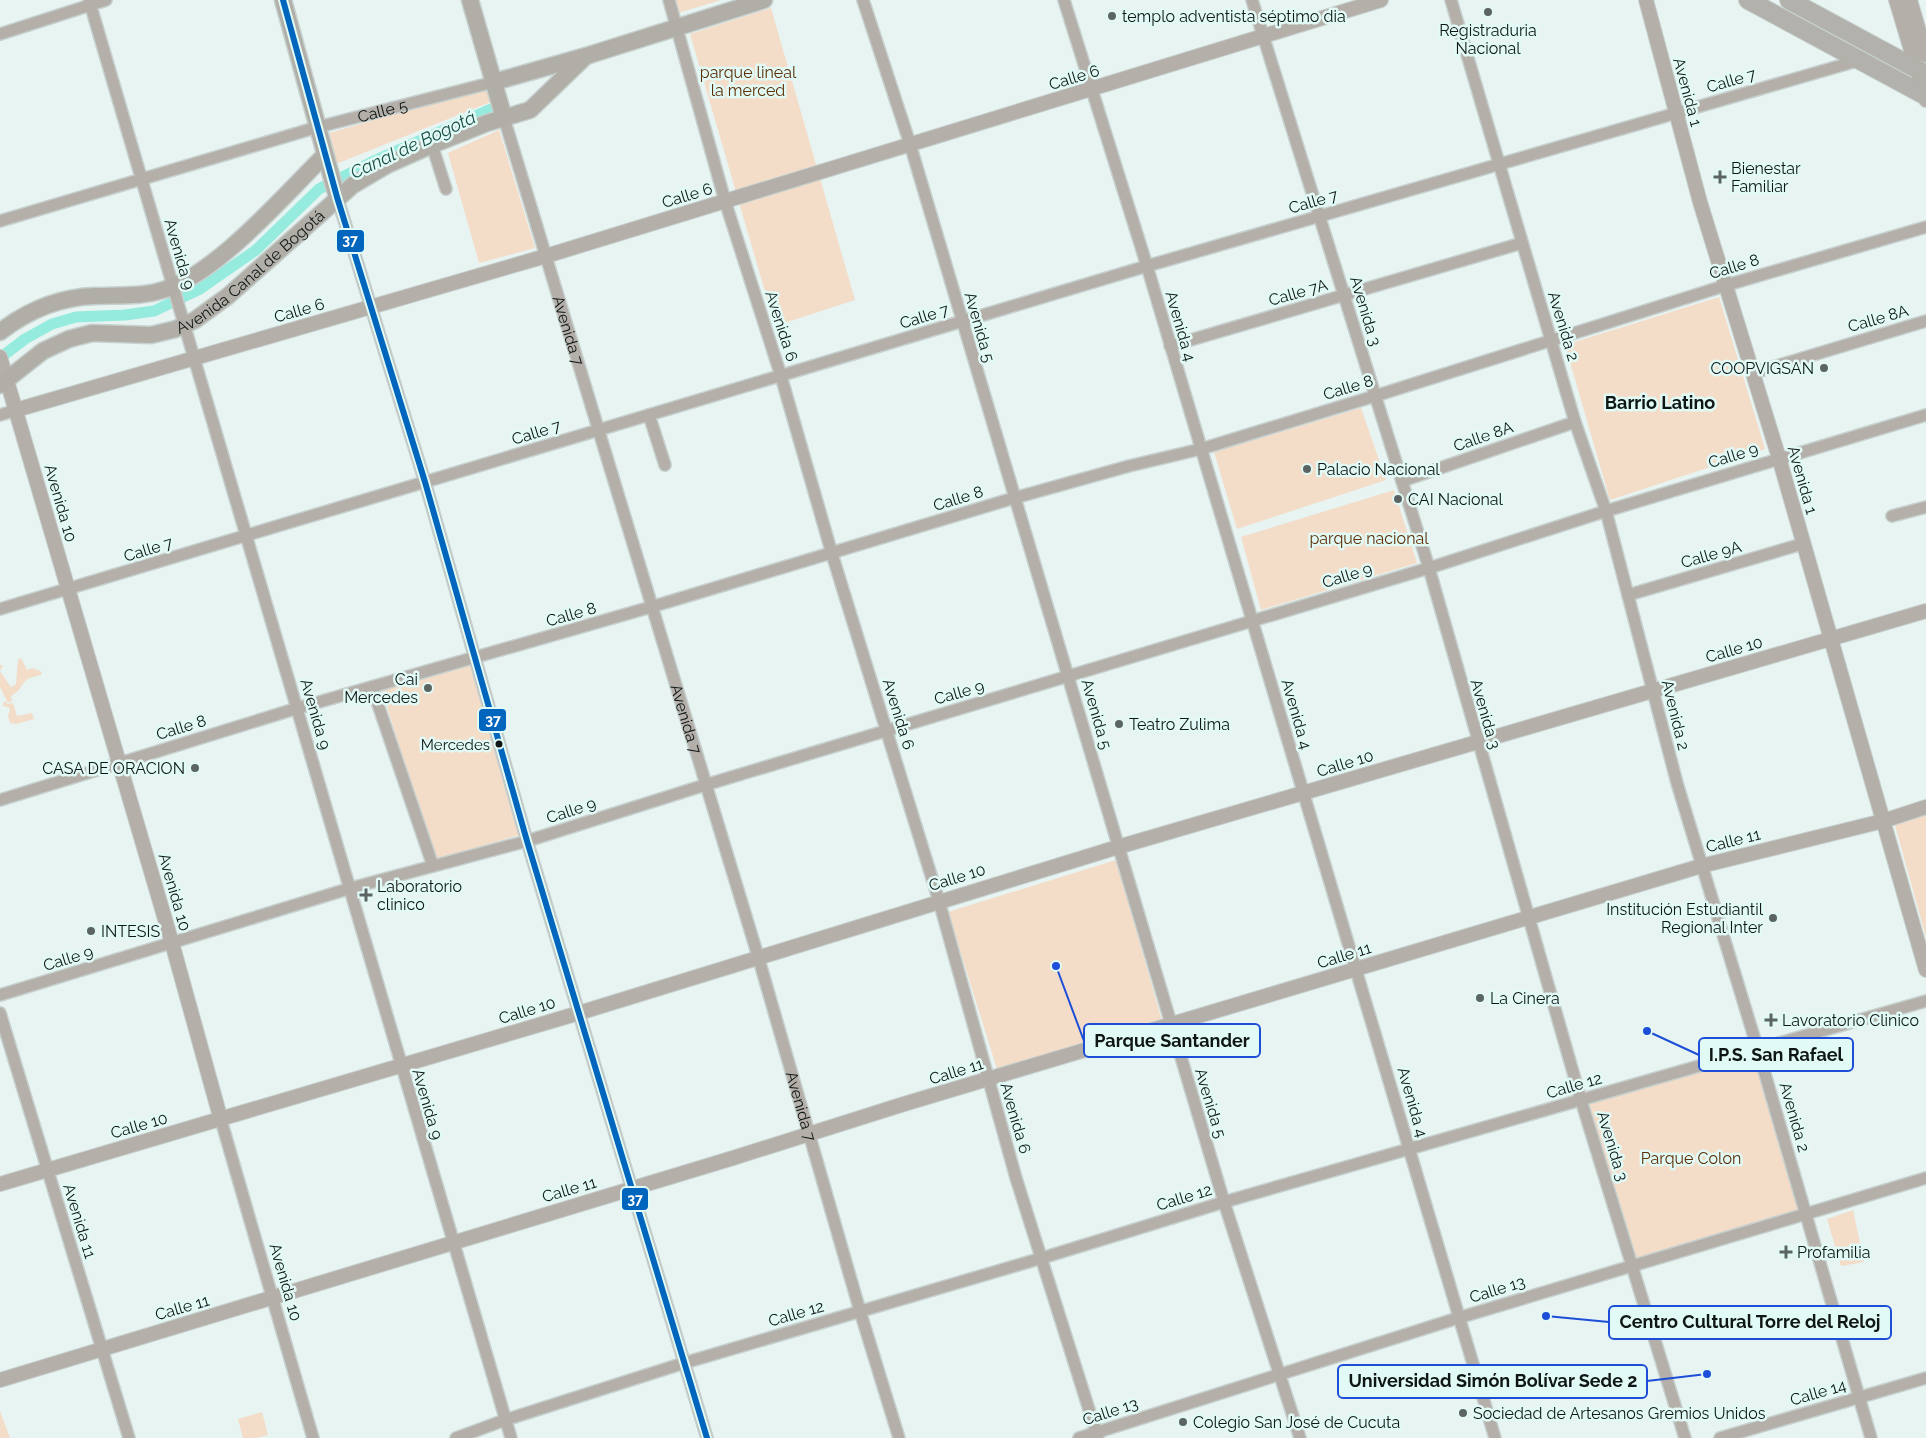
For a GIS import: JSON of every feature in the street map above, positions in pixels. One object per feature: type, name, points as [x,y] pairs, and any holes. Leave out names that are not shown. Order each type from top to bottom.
[{"type":"main road","points":[[282,0],[334,185]]},
{"type":"main road","name":"Avenida 7","points":[[470,0],[504,118]]},
{"type":"main road","name":"Calle 5","points":[[494,82],[586,56],[764,0]]},
{"type":"main road","points":[[1748,0],[1925,97]]},
{"type":"main road","points":[[1789,0],[1923,66]]},
{"type":"main road","name":"Avenida Canal de Bogotá","points":[[2,373],[69,339],[92,333],[150,335],[182,320],[203,315],[228,296],[334,185],[387,165],[432,144],[530,110],[586,56]]},
{"type":"main road","name":"Avenida Canal de Bogotá","points":[[0,332],[33,311],[70,299],[174,292],[225,253],[325,155]]},
{"type":"street","points":[[0,34],[90,2],[106,0]]},
{"type":"street","name":"Avenida 6","points":[[669,0],[725,201],[781,376],[832,554],[938,901],[988,1079],[1097,1435]]},
{"type":"street","name":"Avenida 5","points":[[863,0],[910,144],[1224,1202],[1300,1438]]},
{"type":"street","name":"Avenida 4","points":[[1064,0],[1147,266],[1495,1438]]},
{"type":"street","name":"Avenida 3","points":[[1252,0],[1429,568],[1581,1100],[1686,1438]]},
{"type":"street","name":"Calle 6","points":[[0,415],[546,256],[1381,0]]},
{"type":"street","name":"Avenida 2","points":[[1451,0],[1551,340],[1606,511],[1702,866],[1872,1438]]},
{"type":"street","name":"Avenida 1","points":[[1646,0],[1675,114],[1779,458],[1802,544],[1926,970]]},
{"type":"street","points":[[1896,0],[1923,66]]},
{"type":"street","points":[[1910,0],[1923,66],[1925,97]]},
{"type":"street","name":"Avenida 9","points":[[90,2],[193,359],[351,888],[400,1066],[511,1438]]},
{"type":"street","name":"Calle 7","points":[[0,609],[1147,266],[1860,60]]},
{"type":"street","name":"Calle 5","points":[[0,221],[318,127],[494,82]]},
{"type":"street","name":"Avenida 7","points":[[504,118],[758,956],[860,1311],[899,1438]]},
{"type":"street","points":[[432,144],[446,189]]},
{"type":"street","points":[[334,185],[425,482],[527,841],[707,1438]]},
{"type":"street","name":"Calle 8","points":[[0,800],[298,708],[832,554],[1014,498],[1129,466],[1201,449],[1727,285],[1926,227]]},
{"type":"street","name":"Calle 7A","points":[[1170,346],[1522,243]]},
{"type":"street","name":"Calle 8A","points":[[1753,373],[1926,321]]},
{"type":"street","name":"Avenida 10","points":[[2,373],[16,410],[172,943],[313,1438]]},
{"type":"street","points":[[649,415],[665,464]]},
{"type":"street","name":"Calle 9","points":[[0,995],[351,888],[527,841],[705,785],[1429,568],[1606,511],[1926,415]]},
{"type":"street","name":"Calle 8A","points":[[1402,481],[1576,422]]},
{"type":"street","points":[[1892,516],[1926,507]]},
{"type":"street","name":"Calle 9A","points":[[1628,595],[1802,544]]},
{"type":"street","name":"Calle 10","points":[[0,1184],[579,1013],[758,956],[1118,847],[1926,611]]},
{"type":"street","points":[[372,687],[433,866]]},
{"type":"street","name":"Calle 11","points":[[0,1380],[810,1135],[988,1079],[1171,1026],[1702,866],[1883,821],[1926,807]]},
{"type":"street","name":"Calle 12","points":[[456,1438],[505,1420],[684,1363],[1042,1258],[1224,1202],[1926,1001]]},
{"type":"street","name":"Avenida 11","points":[[0,1013],[129,1438]]},
{"type":"street","name":"Calle 13","points":[[1079,1438],[1097,1435],[1278,1374],[1458,1318],[1926,1178]]},
{"type":"street","name":"Calle 14","points":[[1720,1438],[1926,1378]]},
{"type":"green space","points":[[674,0],[721,0],[678,13]]},
{"type":"green space","name":"parque lineal la merced","points":[[771,8],[855,300],[775,326],[690,34]]},
{"type":"green space","points":[[487,87],[493,101],[336,164],[326,134]]},
{"type":"green space","points":[[499,130],[535,248],[479,263],[448,153]]},
{"type":"green space","points":[[1719,297],[1765,449],[1610,500],[1565,345]]},
{"type":"green space","points":[[1361,408],[1386,480],[1237,529],[1214,452]]},
{"type":"green space","name":"parque nacional","points":[[1394,490],[1417,563],[1261,610],[1241,537]]},
{"type":"green space","points":[[21,658],[27,670],[33,668],[42,672],[41,675],[25,681],[20,689],[11,696],[12,701],[8,703],[0,687],[0,671],[11,687],[16,684],[18,660]]},
{"type":"green space","points":[[473,662],[525,833],[434,861],[382,690]]},
{"type":"green space","points":[[6,701],[7,704],[13,703],[17,716],[32,713],[34,719],[16,724],[10,723],[8,717],[10,708],[3,706],[3,703]]},
{"type":"green space","points":[[1926,809],[1926,937],[1893,818]]},
{"type":"green space","points":[[1116,860],[1162,1021],[997,1069],[948,912]]},
{"type":"green space","name":"Parque Colon","points":[[1752,1054],[1804,1212],[1636,1260],[1587,1101]]},
{"type":"green space","points":[[1853,1210],[1864,1262],[1841,1266],[1827,1219]]},
{"type":"green space","points":[[0,1411],[10,1438],[0,1438]]},
{"type":"green space","points":[[262,1412],[268,1435],[256,1438],[243,1438],[238,1419]]},
{"type":"waterway","name":"Canal de Bogotá","points":[[0,358],[25,339],[52,324],[76,317],[125,315],[154,311],[200,289],[256,250],[319,189],[376,160],[491,109]]},
{"type":"transit line","name":"37","points":[[283,0],[337,197],[425,482],[527,841],[707,1438]]},
{"type":"place","name":"Registraduria Nacional","points":[[1488,12]]},
{"type":"place","name":"templo adventista séptimo dia","points":[[1112,16]]},
{"type":"place","name":"Bienestar Familiar","points":[[1720,177]]},
{"type":"place","name":"COOPVIGSAN","points":[[1824,368]]},
{"type":"place","name":"Palacio Nacional","points":[[1307,469]]},
{"type":"place","name":"CAI Nacional","points":[[1398,499]]},
{"type":"place","name":"Cai Mercedes","points":[[428,688]]},
{"type":"place","name":"Teatro Zulima","points":[[1119,724]]},
{"type":"place","name":"Mercedes","points":[[499,744]]},
{"type":"place","name":"CASA DE ORACION","points":[[195,768]]},
{"type":"place","name":"Laboratorio clinico","points":[[366,895]]},
{"type":"place","name":"Institución Estudiantil Regional Inter","points":[[1773,918]]},
{"type":"place","name":"INTESIS","points":[[91,931]]},
{"type":"place","name":"Parque Santander","points":[[1056,966]]},
{"type":"place","name":"La Cinera","points":[[1480,998]]},
{"type":"place","name":"Lavoratorio Clinico","points":[[1771,1020]]},
{"type":"place","name":"I.P.S. San Rafael","points":[[1647,1031]]},
{"type":"place","name":"Profamilia","points":[[1786,1252]]},
{"type":"place","name":"Centro Cultural Torre del Reloj","points":[[1546,1316]]},
{"type":"place","name":"Universidad Simón Bolívar Sede 2","points":[[1707,1374]]},
{"type":"place","name":"Sociedad de Artesanos Gremios Unidos","points":[[1463,1413]]},
{"type":"place","name":"Colegio San José de Cucuta","points":[[1183,1422]]},
{"type":"district","name":"Barrio Latino","points":[[1660,403]]}]
